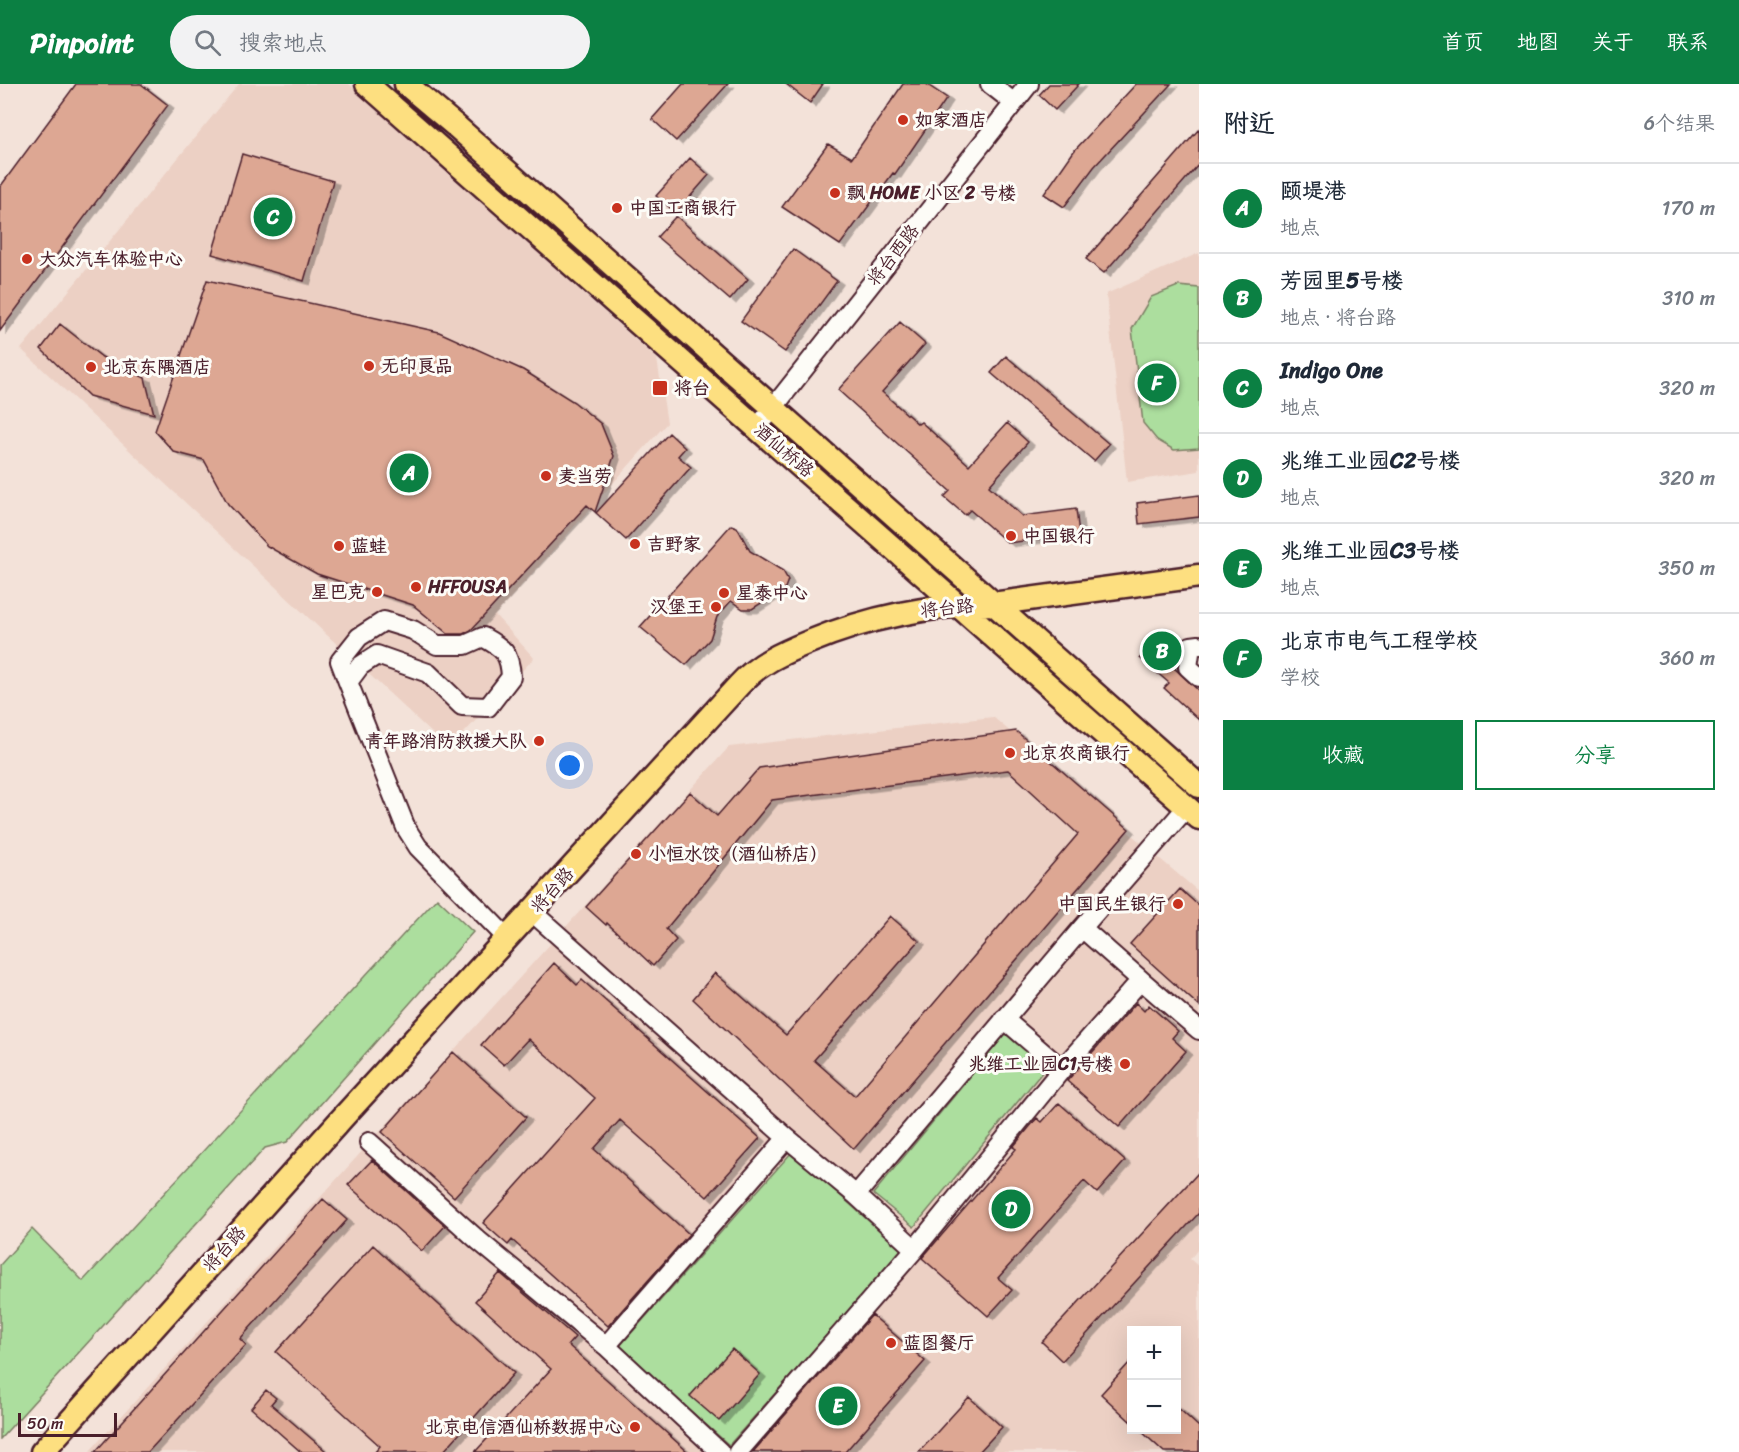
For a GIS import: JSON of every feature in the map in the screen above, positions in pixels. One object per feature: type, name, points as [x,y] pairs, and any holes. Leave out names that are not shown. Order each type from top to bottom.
[{"type":"main road","name":"酒仙桥路","points":[[367,84],[1193,812]]},
{"type":"main road","name":"酒仙桥路","points":[[406,84],[458,127],[1199,786]]},
{"type":"main road","name":"将台路","points":[[42,1452],[337,1124],[739,685],[765,662],[841,629],[893,615],[958,604],[992,604],[1199,576]]},
{"type":"street","points":[[990,84],[1013,102]]},
{"type":"street","name":"将台西路","points":[[758,428],[1029,84]]},
{"type":"street","points":[[348,682],[360,666],[376,655],[428,673],[462,706],[488,707],[512,677],[511,662],[500,647],[483,637],[465,645],[437,645],[413,630],[384,621],[359,637],[340,661],[348,682],[406,828],[418,847],[508,939]]},
{"type":"street","points":[[1199,645],[1191,646],[1188,667],[1199,677]]},
{"type":"street","points":[[856,1195],[1082,928],[1193,812]]},
{"type":"street","points":[[532,912],[915,1249]]},
{"type":"street","points":[[1082,928],[1199,1030]]},
{"type":"street","points":[[738,1452],[915,1249],[1062,1069],[1141,980]]},
{"type":"street","points":[[1004,1019],[1062,1069]]},
{"type":"street","points":[[606,1346],[787,1138]]},
{"type":"street","points":[[369,1142],[479,1241],[606,1346],[720,1452]]},
{"type":"shaded area","points":[[239,84],[349,84],[657,359],[667,423],[495,615],[534,658],[449,749],[21,349]]},
{"type":"shaded area","points":[[1199,253],[1199,471],[1127,482],[1106,294]]},
{"type":"shaded area","points":[[993,717],[1199,892],[1199,1248],[1190,1259],[1199,1267],[1199,1452],[89,1452],[729,747]]},
{"type":"green space","points":[[1178,286],[1199,288],[1199,448],[1174,450],[1157,440],[1143,423],[1132,329],[1151,297]]},
{"type":"green space","points":[[437,898],[473,932],[287,1142],[265,1148],[0,1439],[0,1265],[32,1229],[83,1281]]},
{"type":"green space","points":[[1008,1031],[1049,1064],[914,1227],[873,1194]]},
{"type":"green space","points":[[792,1152],[902,1251],[729,1445],[619,1347]]},
{"type":"building","name":"大众汽车体验中心","points":[[76,84],[141,84],[168,105],[0,331],[0,187]]},
{"type":"building","points":[[683,84],[728,84],[676,141],[652,119]]},
{"type":"building","points":[[786,84],[823,84],[810,103]]},
{"type":"building","points":[[903,84],[926,84],[947,98],[895,174],[893,173],[840,245],[782,207],[828,144],[852,158]]},
{"type":"building","points":[[1049,84],[1079,84],[1055,110],[1039,95]]},
{"type":"building","points":[[1136,84],[1171,84],[1094,167],[1064,207],[1044,194],[1074,151]]},
{"type":"building","points":[[1199,129],[1199,164],[1104,273],[1086,259]]},
{"type":"building","points":[[242,154],[333,181],[304,281],[212,254]]},
{"type":"building","points":[[690,158],[709,175],[676,213],[656,196]]},
{"type":"building","points":[[676,216],[748,279],[730,300],[657,237]]},
{"type":"building","points":[[793,249],[837,281],[785,352],[741,321]]},
{"type":"building","points":[[207,280],[439,332],[523,370],[574,402],[601,424],[614,456],[595,512],[587,505],[471,630],[463,634],[448,634],[413,605],[317,574],[267,546],[228,504],[204,460],[174,452],[155,431]]},
{"type":"building","points":[[900,322],[925,344],[882,392],[918,424],[921,422],[969,465],[1007,423],[1028,442],[989,486],[1022,516],[1076,509],[1079,534],[1008,543],[970,510],[965,515],[944,497],[950,491],[838,390]]},
{"type":"building","name":"北京东隅酒店","points":[[60,324],[102,357],[145,378],[154,414],[89,396],[41,349]]},
{"type":"building","points":[[1006,356],[1109,444],[1094,461],[991,373]]},
{"type":"building","points":[[669,433],[685,448],[678,456],[691,467],[626,540],[596,513]]},
{"type":"building","points":[[1199,495],[1199,517],[1139,524],[1137,503]]},
{"type":"building","name":"星泰中心","points":[[731,525],[737,527],[750,551],[783,571],[788,580],[785,588],[752,609],[743,609],[731,601],[717,617],[710,639],[686,665],[640,627]]},
{"type":"building","points":[[1168,629],[1182,641],[1179,650],[1171,659],[1176,664],[1173,667],[1199,691],[1199,720],[1164,688],[1169,683],[1140,658]]},
{"type":"building","points":[[1016,731],[1129,829],[854,1149],[693,999],[715,973],[786,1035],[890,916],[919,941],[814,1060],[855,1096],[1078,834],[1008,770],[772,800],[666,929],[676,940],[653,966],[607,923],[606,925],[586,907],[690,792],[717,816],[759,768]]},
{"type":"building","points":[[1180,889],[1199,906],[1199,1006],[1130,944]]},
{"type":"building","points":[[554,963],[577,985],[582,980],[760,1138],[707,1197],[620,1120],[594,1149],[689,1234],[608,1326],[512,1240],[508,1245],[483,1223],[595,1098],[528,1039],[504,1065],[481,1045]]},
{"type":"building","name":"兆维工业园C1号楼","points":[[1136,1003],[1144,1011],[1149,1005],[1178,1031],[1172,1038],[1186,1051],[1119,1127],[1067,1081]]},
{"type":"building","points":[[453,1052],[526,1117],[454,1197],[382,1132]]},
{"type":"building","points":[[1059,1103],[1125,1161],[1097,1193],[1084,1181],[998,1278],[1012,1290],[988,1316],[922,1258],[1016,1149],[1013,1147],[1037,1118],[1042,1122]]},
{"type":"building","points":[[372,1160],[445,1226],[422,1251],[348,1185]]},
{"type":"building","points":[[1199,1172],[1199,1213],[1062,1361],[1042,1342]]},
{"type":"building","points":[[323,1199],[347,1220],[240,1339],[246,1345],[148,1452],[95,1452]]},
{"type":"building","points":[[373,1245],[514,1373],[443,1452],[375,1452],[380,1446],[276,1352]]},
{"type":"building","points":[[500,1273],[575,1337],[568,1345],[688,1452],[475,1452],[551,1369],[475,1301]]},
{"type":"building","points":[[872,1315],[925,1361],[845,1452],[753,1452]]},
{"type":"building","points":[[732,1349],[760,1374],[719,1421],[690,1396]]},
{"type":"building","points":[[1127,1365],[1127,1418],[1101,1394]]},
{"type":"building","points":[[266,1390],[276,1398],[271,1404],[327,1452],[301,1452],[251,1408]]},
{"type":"building","points":[[969,1397],[1002,1427],[979,1452],[919,1452]]},
{"type":"building","points":[[1181,1411],[1199,1427],[1199,1452],[1164,1452],[1144,1434],[1181,1434]]},
{"type":"place","name":"如家酒店","points":[[903,120]]},
{"type":"place","name":"飘 HOME 小区 2 号楼","points":[[835,193]]},
{"type":"place","name":"中国工商银行","points":[[617,208]]},
{"type":"place","name":"Indigo One","points":[[273,217]]},
{"type":"place","name":"大众汽车体验中心","points":[[27,259]]},
{"type":"place","name":"无印良品","points":[[369,366]]},
{"type":"place","name":"北京东隅酒店","points":[[91,367]]},
{"type":"place","name":"北京市电气工程学校","points":[[1157,383]]},
{"type":"place","name":"将台","points":[[660,388]]},
{"type":"place","name":"颐堤港","points":[[409,473]]},
{"type":"place","name":"麦当劳","points":[[546,476]]},
{"type":"place","name":"中国银行","points":[[1011,536]]},
{"type":"place","name":"吉野家","points":[[635,544]]},
{"type":"place","name":"蓝蛙","points":[[339,546]]},
{"type":"place","name":"HFFOUSA","points":[[416,587]]},
{"type":"place","name":"星巴克","points":[[377,592]]},
{"type":"place","name":"星泰中心","points":[[724,593]]},
{"type":"place","name":"汉堡王","points":[[716,607]]},
{"type":"place","name":"芳园里5号楼","points":[[1162,651]]},
{"type":"place","name":"青年路消防救援大队","points":[[539,741]]},
{"type":"place","name":"北京农商银行","points":[[1010,753]]},
{"type":"place","name":"小恒水饺（酒仙桥店）","points":[[636,854]]},
{"type":"place","name":"中国民生银行","points":[[1178,904]]},
{"type":"place","name":"兆维工业园C1号楼","points":[[1125,1064]]},
{"type":"place","name":"兆维工业园C2号楼","points":[[1011,1209]]},
{"type":"place","name":"蓝图餐厅","points":[[891,1343]]},
{"type":"place","name":"兆维工业园C3号楼","points":[[838,1406]]},
{"type":"place","name":"北京电信酒仙桥数据中心","points":[[635,1427]]}]
